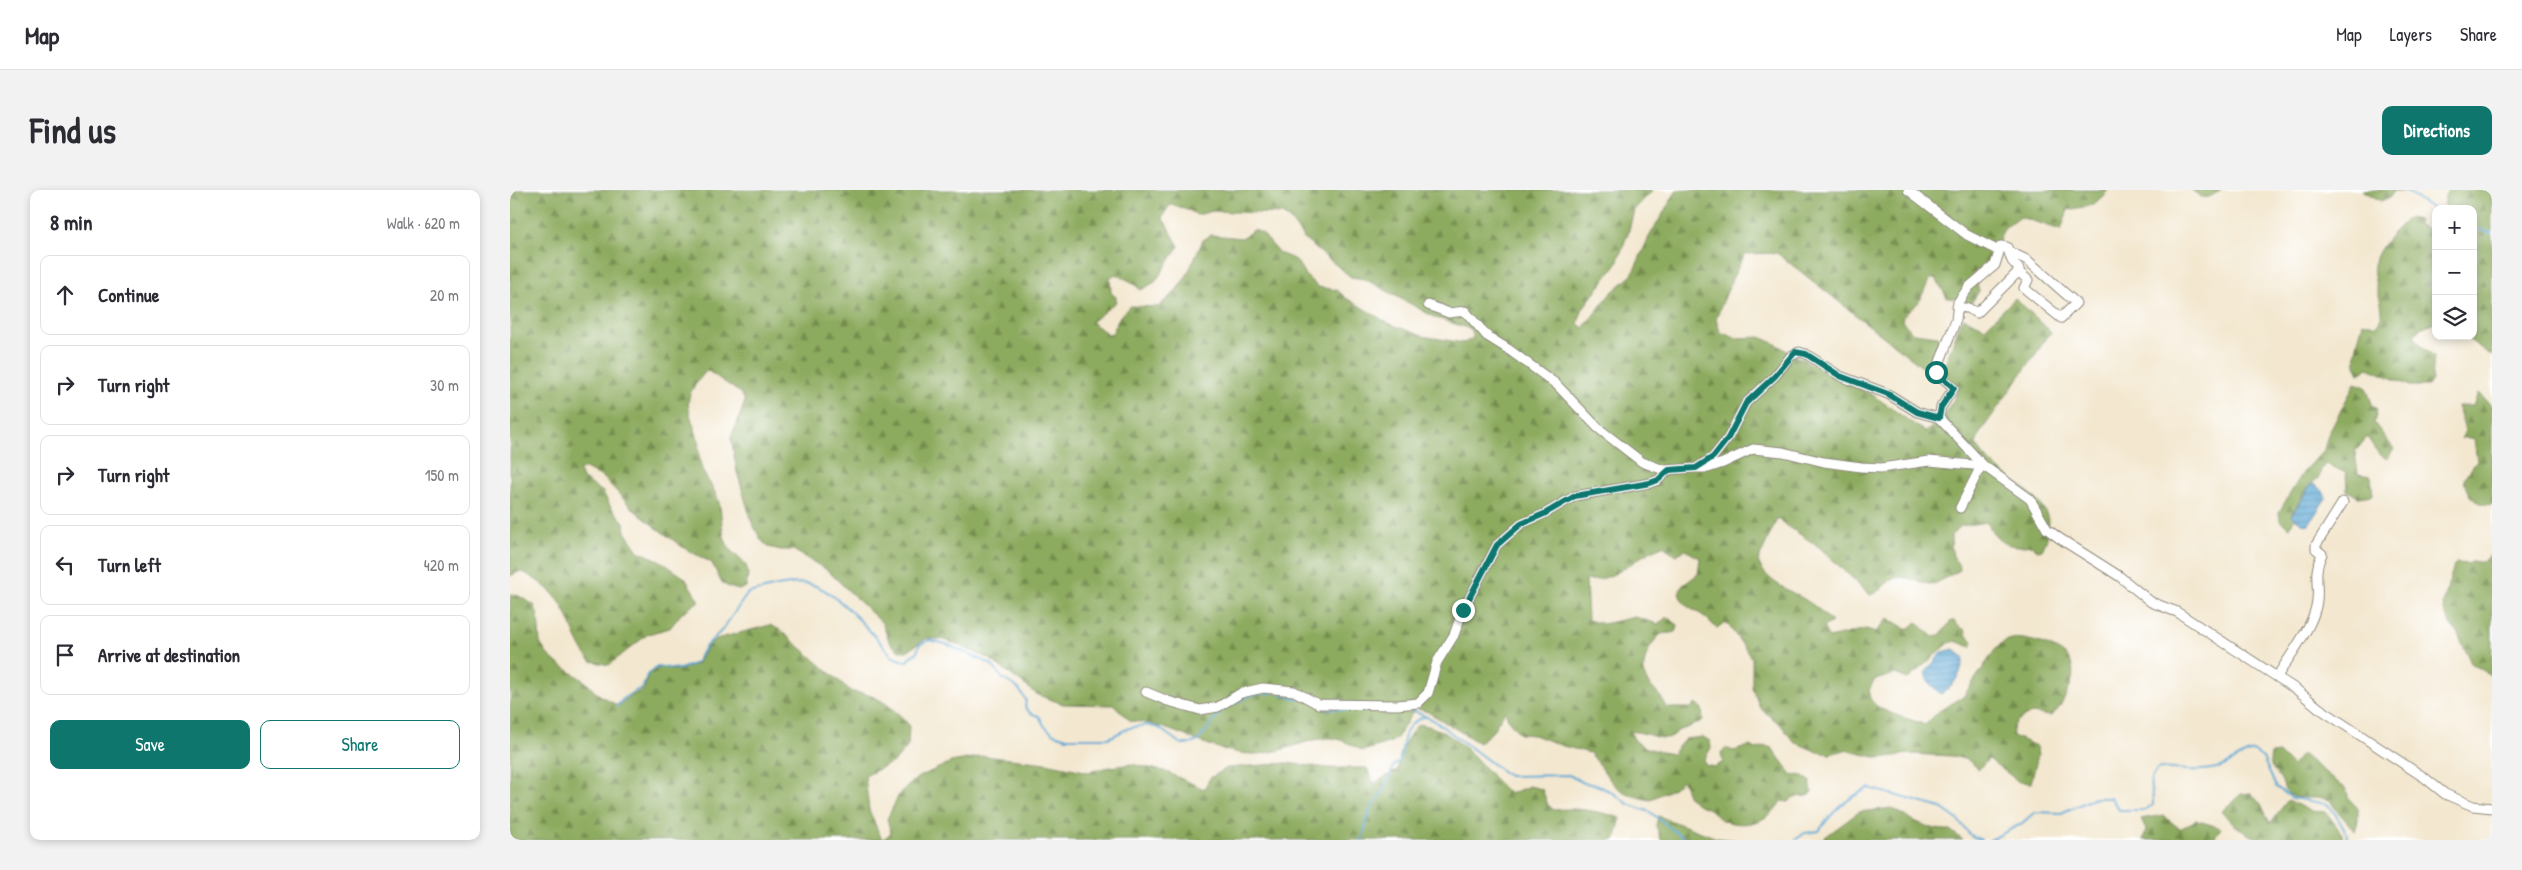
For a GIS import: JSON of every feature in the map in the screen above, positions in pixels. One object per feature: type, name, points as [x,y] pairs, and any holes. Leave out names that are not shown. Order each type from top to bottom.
[{"type":"street","points":[[1908,190],[1968,235],[1999,251]]},
{"type":"street","points":[[1939,418],[1941,407],[1954,388],[1936,372],[1956,320],[1957,307],[1962,295],[1995,265],[1999,251],[2003,246],[2010,252],[2027,260],[2076,303],[2061,318],[2024,288],[2028,280],[2018,271],[2012,261],[2010,252]]},
{"type":"street","points":[[1957,307],[1968,308],[1977,313],[2018,271]]},
{"type":"street","points":[[1428,305],[1449,313],[1464,311],[1487,336],[1508,348],[1556,384],[1598,428],[1642,462],[1669,470],[1708,468],[1753,449],[1783,452],[1861,467],[1881,468],[1928,461],[1983,466]]},
{"type":"street","points":[[1696,468],[1713,457],[1722,447],[1746,403],[1775,376],[1795,352],[1806,354],[1840,376],[1888,394],[1917,412],[1939,418],[1983,466],[2030,499],[2048,529],[2059,538],[2119,576],[2147,599],[2177,612],[2277,677],[2425,778],[2445,794],[2473,806],[2492,808]]},
{"type":"street","points":[[1960,508],[1983,466]]},
{"type":"street","points":[[1146,692],[1168,701],[1200,710],[1218,707],[1241,693],[1263,688],[1294,691],[1318,704],[1397,705],[1418,703],[1428,693],[1437,662],[1454,635],[1463,610],[1497,545],[1503,539],[1521,524],[1544,514],[1575,496],[1650,483],[1658,480],[1669,470]]},
{"type":"street","points":[[2277,677],[2315,611],[2318,594],[2315,571],[2322,554],[2316,549],[2316,545],[2343,502]]},
{"type":"green space","points":[[510,190],[1653,190],[1634,210],[1617,263],[1583,308],[1578,323],[1583,328],[1611,293],[1632,275],[1649,237],[1677,190],[2107,190],[2093,205],[2068,210],[2061,230],[2020,217],[2004,228],[1991,261],[1975,277],[1979,291],[1972,302],[1967,304],[1964,299],[1947,298],[1936,278],[1930,279],[1918,303],[1903,316],[1902,321],[1913,333],[1938,336],[1940,340],[1931,359],[1922,367],[1777,253],[1745,254],[1732,279],[1716,319],[1720,332],[1736,338],[1760,337],[1776,344],[1874,396],[1925,432],[1944,418],[1957,391],[1958,387],[1941,374],[1961,321],[1964,318],[1985,328],[2015,298],[2051,332],[1980,433],[1976,444],[1990,462],[2029,492],[2045,511],[2048,522],[2048,535],[2042,550],[2038,551],[2032,545],[2018,546],[2004,543],[1995,535],[1987,522],[1961,526],[1951,535],[1953,556],[1960,570],[1933,585],[1908,578],[1893,579],[1877,592],[1870,595],[1819,547],[1777,519],[1758,561],[1762,569],[1773,581],[1803,598],[1832,622],[1823,627],[1829,638],[1866,629],[1876,632],[1888,618],[1908,630],[1917,622],[1933,637],[1941,634],[1951,621],[1954,621],[1965,630],[1967,636],[1973,641],[1971,647],[1955,641],[1949,643],[1908,679],[1895,674],[1875,680],[1869,690],[1870,698],[1875,705],[1925,725],[1939,711],[1963,697],[1997,647],[2002,643],[2016,638],[2047,645],[2063,654],[2069,659],[2073,674],[2071,684],[2060,707],[2050,716],[2032,713],[2015,724],[2013,731],[2013,736],[2036,746],[2038,755],[2031,783],[2019,782],[1989,759],[1979,769],[1968,760],[1952,756],[1909,754],[1879,758],[1845,750],[1830,754],[1818,752],[1794,742],[1781,725],[1760,708],[1752,687],[1752,658],[1729,626],[1725,622],[1717,628],[1683,602],[1679,593],[1682,586],[1698,574],[1700,558],[1685,550],[1676,555],[1663,546],[1607,577],[1597,580],[1586,580],[1588,620],[1603,624],[1635,617],[1658,624],[1667,617],[1678,625],[1675,632],[1662,634],[1656,639],[1648,651],[1644,672],[1649,684],[1667,708],[1691,708],[1696,703],[1702,709],[1703,720],[1679,730],[1668,738],[1631,732],[1637,742],[1647,748],[1672,754],[1685,739],[1703,737],[1710,741],[1711,748],[1704,760],[1705,765],[1715,767],[1723,762],[1721,754],[1725,748],[1734,751],[1749,746],[1757,749],[1765,746],[1772,748],[1791,774],[1803,776],[1810,781],[1812,792],[1808,796],[1793,797],[1789,802],[1781,801],[1770,814],[1757,822],[1741,824],[1722,820],[1709,809],[1692,800],[1682,780],[1671,789],[1650,800],[1626,793],[1613,783],[1590,753],[1563,746],[1534,735],[1520,734],[1509,721],[1505,711],[1492,732],[1479,743],[1428,712],[1415,708],[1397,738],[1391,742],[1363,751],[1341,740],[1327,738],[1308,741],[1281,750],[1252,754],[1221,749],[1161,727],[1130,721],[1114,705],[1063,704],[1038,695],[990,659],[946,640],[927,638],[907,651],[899,651],[890,643],[882,623],[827,570],[793,550],[768,547],[761,540],[752,523],[737,472],[731,438],[745,402],[742,394],[707,370],[690,395],[688,401],[690,415],[698,439],[701,466],[719,502],[726,542],[734,554],[746,565],[748,570],[746,587],[739,590],[724,584],[712,563],[684,548],[654,526],[633,509],[604,478],[586,468],[579,471],[582,478],[603,492],[610,506],[624,522],[625,532],[638,551],[659,560],[685,578],[699,601],[681,614],[670,628],[648,634],[609,665],[591,661],[579,644],[562,606],[547,588],[521,571],[510,576]],"holes":[[[1170,205],[1185,208],[1197,215],[1213,211],[1282,214],[1290,219],[1305,240],[1351,277],[1365,279],[1436,318],[1471,329],[1473,338],[1464,343],[1422,336],[1388,323],[1346,298],[1337,290],[1318,287],[1306,276],[1296,260],[1279,253],[1262,233],[1254,230],[1242,238],[1211,235],[1203,240],[1186,277],[1174,293],[1158,307],[1130,306],[1120,316],[1112,334],[1108,334],[1091,322],[1116,302],[1116,297],[1111,293],[1110,279],[1116,274],[1130,281],[1141,290],[1155,282],[1179,246],[1162,217]]]},
{"type":"green space","points":[[2191,190],[2221,190],[2206,198]]},
{"type":"green space","points":[[2362,190],[2419,190],[2394,191],[2390,197],[2381,201]]},
{"type":"green space","points":[[2448,190],[2492,190],[2492,356],[2470,340],[2477,340],[2477,205],[2445,205],[2445,196]]},
{"type":"green space","points":[[2408,218],[2419,220],[2418,225],[2432,230],[2432,324],[2420,328],[2414,336],[2422,347],[2434,356],[2432,380],[2428,386],[2410,386],[2368,368],[2359,373],[2357,367],[2356,348],[2363,322],[2377,326],[2381,319],[2381,304],[2375,280],[2374,265],[2379,251]]},
{"type":"green space","points":[[2355,383],[2366,387],[2372,404],[2377,409],[2374,423],[2394,449],[2387,459],[2378,453],[2367,437],[2355,452],[2358,474],[2371,476],[2373,495],[2358,497],[2347,490],[2346,473],[2327,464],[2321,470],[2319,477],[2309,486],[2292,513],[2294,519],[2290,528],[2280,521],[2279,512],[2302,474],[2324,450],[2328,435]]},
{"type":"green space","points":[[2478,393],[2492,406],[2492,505],[2480,503],[2472,498],[2467,491],[2464,479],[2477,461],[2474,439],[2465,437],[2461,439],[2465,431],[2458,406],[2473,406]]},
{"type":"green space","points":[[2492,554],[2492,676],[2471,663],[2457,632],[2445,614],[2443,604],[2454,565],[2457,563],[2483,562]]},
{"type":"green space","points":[[510,594],[519,596],[534,605],[538,615],[540,643],[547,654],[586,682],[595,692],[618,706],[627,698],[644,689],[648,675],[653,670],[662,667],[676,670],[697,664],[707,646],[716,639],[770,625],[780,630],[852,692],[869,695],[883,702],[897,712],[909,725],[908,746],[895,761],[865,776],[869,810],[882,840],[510,840]]},
{"type":"green space","points":[[1418,724],[1433,727],[1458,742],[1510,794],[1529,786],[1542,789],[1548,805],[1554,810],[1588,810],[1621,818],[1615,840],[882,840],[891,833],[887,819],[900,793],[917,778],[951,762],[984,756],[1046,763],[1089,772],[1131,764],[1164,771],[1204,789],[1210,778],[1227,768],[1286,763],[1328,768],[1367,768],[1374,783],[1398,770],[1404,745]]},
{"type":"green space","points":[[2279,753],[2292,766],[2302,754],[2346,789],[2349,799],[2358,808],[2358,821],[2355,831],[2330,800],[2299,798],[2285,790],[2271,765],[2271,754]]},
{"type":"green space","points":[[2251,793],[2262,806],[2270,823],[2288,800],[2310,811],[2326,812],[2342,834],[2342,840],[2264,840],[2245,833],[2230,821],[2222,811],[2241,794]]},
{"type":"green space","points":[[1892,808],[1927,826],[1935,829],[1950,830],[1963,840],[1821,840],[1859,812]]},
{"type":"green space","points":[[2163,815],[2180,829],[2196,820],[2221,828],[2213,840],[2203,840],[2197,837],[2195,840],[2143,840],[2146,829],[2141,819]]},
{"type":"green space","points":[[1658,816],[1717,838],[1736,840],[1661,840],[1656,826]]},
{"type":"water","points":[[2312,483],[2323,491],[2326,498],[2309,524],[2305,525],[2291,516]]},
{"type":"water","points":[[1954,649],[1963,657],[1962,667],[1953,684],[1940,694],[1928,682],[1925,673],[1942,652]]},
{"type":"waterway","points":[[2405,190],[2432,208]]},
{"type":"waterway","points":[[2477,229],[2492,233]]},
{"type":"waterway","points":[[617,706],[625,697],[643,687],[647,675],[657,667],[680,669],[696,663],[705,647],[723,629],[748,593],[802,583],[819,587],[831,594],[854,614],[893,657],[906,662],[912,655],[917,653],[919,645],[929,640],[946,644],[991,664],[1003,679],[1018,688],[1026,700],[1025,707],[1030,713],[1039,716],[1045,727],[1054,734],[1067,738],[1109,738],[1129,728],[1146,725],[1159,728],[1181,744],[1189,744],[1198,741],[1223,709],[1253,694],[1272,693]]},
{"type":"waterway","points":[[1279,694],[1299,699]]},
{"type":"waterway","points":[[1327,708],[1345,710],[1412,710],[1435,721],[1509,776],[1569,775],[1584,783],[1597,785],[1613,793],[1628,804],[1650,812],[1686,840]]},
{"type":"waterway","points":[[1362,840],[1370,810],[1385,788],[1394,765],[1400,761],[1405,734],[1412,724],[1424,717]]},
{"type":"waterway","points":[[1990,840],[2021,824],[2035,812],[2061,813],[2095,798],[2111,798],[2119,810],[2144,810],[2153,805],[2151,779],[2158,768],[2213,769],[2253,751],[2263,758],[2276,787],[2292,798],[2327,804],[2347,834],[2346,840]]},
{"type":"waterway","points":[[1795,840],[1805,833],[1819,831],[1829,817],[1841,806],[1869,788],[1941,808],[1958,820],[1970,835],[1981,840]]},
{"type":"route","points":[[1463,610],[1497,545],[1521,524],[1544,514],[1575,496],[1601,492],[1626,485],[1650,483],[1658,480],[1669,470],[1696,468],[1713,457],[1728,438],[1740,411],[1746,403],[1775,376],[1795,352],[1806,354],[1840,376],[1888,394],[1917,412],[1939,418],[1938,414],[1941,407],[1949,399],[1954,388],[1953,385],[1936,372]]}]
